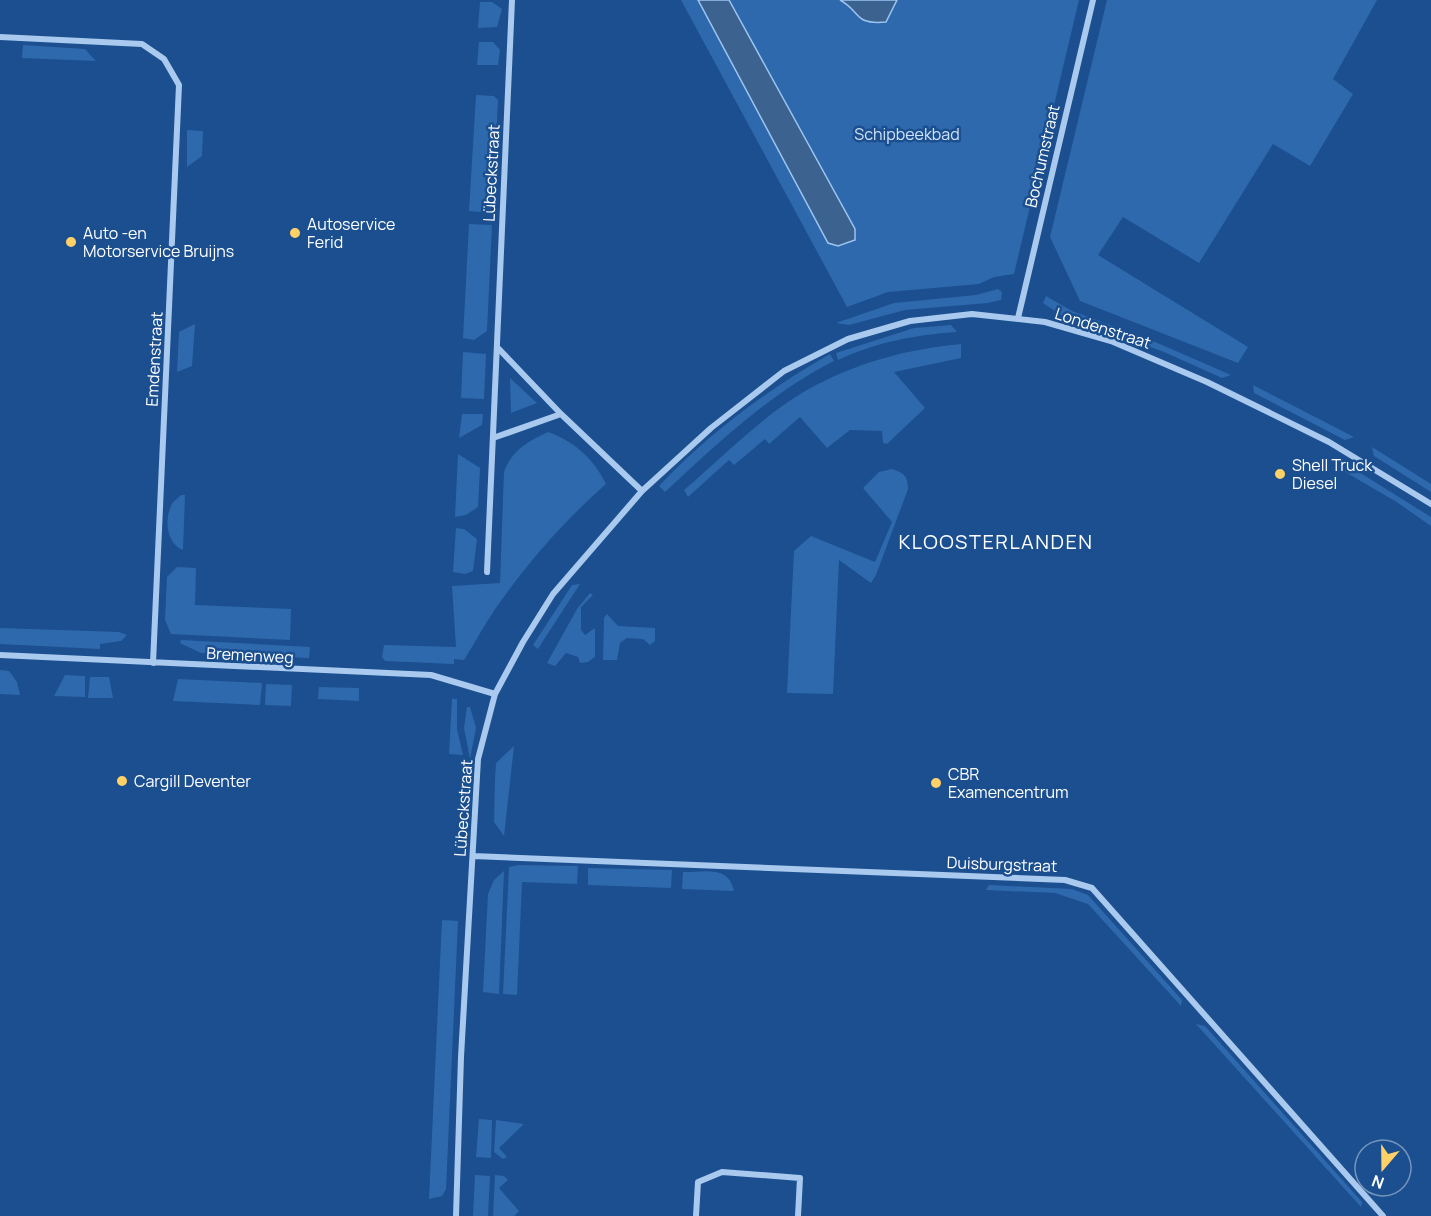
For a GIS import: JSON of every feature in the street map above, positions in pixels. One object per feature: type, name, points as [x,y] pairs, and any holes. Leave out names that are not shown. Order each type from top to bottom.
[{"type":"street","name":"Lübeckstraat","points":[[487,572],[512,0]]},
{"type":"street","name":"Bochumstraat","points":[[1018,318],[1093,0]]},
{"type":"street","name":"Emdenstraat","points":[[0,37],[142,44],[164,59],[179,85],[180,105],[153,663]]},
{"type":"street","name":"Londenstraat","points":[[642,491],[711,428],[784,370],[813,354],[848,339],[910,321],[972,314],[1018,318],[1075,329],[1111,341],[1207,382],[1329,442],[1431,504]]},
{"type":"street","points":[[497,347],[561,414],[642,491]]},
{"type":"street","points":[[493,438],[561,414]]},
{"type":"street","name":"Lübeckstraat","points":[[456,1216],[460,1057],[478,759],[495,694],[522,642],[553,594],[642,491]]},
{"type":"street","name":"Bremenweg","points":[[0,656],[431,675],[495,694]]},
{"type":"street","name":"Duisburgstraat","points":[[473,856],[1065,880],[1092,888],[1383,1216]]},
{"type":"street","points":[[696,1216],[698,1182],[722,1172],[800,1178],[798,1216]]},
{"type":"green space","name":"Schipbeekbad","points":[[681,0],[1079,0],[1014,274],[994,277],[979,284],[888,292],[847,307]]},
{"type":"green space","points":[[1107,0],[1377,0],[1333,79],[1353,94],[1310,166],[1273,144],[1199,263],[1123,217],[1098,255],[1248,347],[1238,363],[1080,301],[1050,237]]},
{"type":"green space","points":[[480,2],[492,2],[502,9],[497,27],[478,28]]},
{"type":"green space","points":[[479,42],[493,42],[500,50],[498,65],[477,65]]},
{"type":"green space","points":[[23,45],[85,49],[96,61],[22,58]]},
{"type":"green space","points":[[476,95],[494,96],[498,100],[493,203],[481,212],[469,211]]},
{"type":"green space","points":[[187,130],[203,131],[202,156],[187,167]]},
{"type":"green space","points":[[469,224],[492,225],[487,331],[474,340],[463,338]]},
{"type":"green space","points":[[998,289],[1002,292],[1001,300],[988,303],[905,310],[849,325],[836,323],[894,303],[976,295]]},
{"type":"green space","points":[[1046,296],[1072,311],[1146,338],[1231,375],[1222,378],[1164,352],[1061,315],[1043,303]]},
{"type":"green space","points":[[195,324],[192,366],[177,372],[179,332]]},
{"type":"green space","points":[[951,325],[957,332],[896,340],[867,348],[838,360],[836,353],[914,328]]},
{"type":"green space","points":[[961,344],[961,358],[894,372],[925,408],[887,444],[883,443],[882,431],[850,430],[827,448],[800,417],[769,444],[765,439],[734,465],[729,460],[688,497],[684,490],[764,420],[816,385],[851,369],[887,357]]},
{"type":"green space","points":[[463,352],[486,354],[484,399],[461,398]]},
{"type":"green space","points":[[830,354],[834,361],[810,374],[766,404],[665,492],[659,486],[718,430],[784,382]]},
{"type":"green space","points":[[510,378],[537,403],[511,413]]},
{"type":"green space","points":[[1253,385],[1354,437],[1345,440],[1254,393]]},
{"type":"green space","points":[[462,414],[483,414],[482,425],[459,438]]},
{"type":"green space","points":[[548,432],[566,440],[582,452],[596,467],[606,484],[561,527],[520,575],[492,614],[464,660],[454,659],[454,664],[385,661],[382,657],[384,645],[456,647],[452,586],[500,583],[504,472],[516,452],[533,439]]},
{"type":"green space","points":[[1372,447],[1431,484],[1431,492],[1374,456]]},
{"type":"green space","points":[[458,454],[480,468],[478,507],[466,515],[455,517]]},
{"type":"green space","points":[[1346,464],[1431,517],[1431,526],[1395,501],[1340,469]]},
{"type":"green space","points":[[892,469],[904,476],[908,489],[876,575],[871,583],[839,560],[833,694],[787,693],[794,551],[811,536],[875,562],[892,522],[863,488],[879,472]]},
{"type":"green space","points":[[181,495],[185,495],[183,550],[173,543],[168,531],[169,512]]},
{"type":"green space","points":[[456,528],[464,529],[477,539],[473,571],[465,574],[453,572]]},
{"type":"green space","points":[[177,567],[196,568],[195,605],[291,609],[290,640],[171,634],[165,620],[167,577]]},
{"type":"green space","points":[[580,584],[538,649],[533,645],[572,585]]},
{"type":"green space","points":[[590,593],[593,595],[581,607],[581,630],[585,635],[595,628],[595,657],[588,662],[580,663],[578,657],[566,653],[555,666],[547,663],[577,609]]},
{"type":"green space","points":[[607,614],[618,626],[655,628],[655,641],[650,645],[643,639],[627,638],[620,643],[617,660],[603,660],[604,618]]},
{"type":"green space","points":[[0,628],[119,632],[127,635],[121,641],[100,644],[100,649],[0,644]]},
{"type":"green space","points":[[181,640],[310,647],[309,658],[201,653],[180,643]]},
{"type":"green space","points":[[0,670],[9,671],[17,682],[20,695],[0,694]]},
{"type":"green space","points":[[65,675],[85,676],[85,697],[54,696]]},
{"type":"green space","points":[[90,677],[109,677],[113,698],[88,698]]},
{"type":"green space","points":[[178,679],[262,683],[260,705],[173,701]]},
{"type":"green space","points":[[266,684],[292,685],[291,706],[265,705]]},
{"type":"green space","points":[[319,687],[359,688],[359,701],[318,699]]},
{"type":"green space","points":[[452,699],[457,699],[457,729],[463,755],[449,754]]},
{"type":"green space","points":[[467,707],[470,707],[476,728],[470,759],[464,728]]},
{"type":"green space","points":[[514,746],[504,836],[494,822],[496,763]]},
{"type":"green space","points":[[518,865],[578,866],[577,884],[522,882],[517,995],[503,994],[509,867]]},
{"type":"green space","points":[[588,868],[672,870],[671,888],[588,885]]},
{"type":"green space","points":[[504,871],[499,994],[483,992],[488,894],[494,880]]},
{"type":"green space","points":[[707,871],[721,874],[727,877],[734,891],[682,889],[683,872]]},
{"type":"green space","points":[[989,885],[1072,889],[1088,895],[1182,1000],[1181,1006],[1088,904],[1055,893],[986,890]]},
{"type":"green space","points":[[442,920],[458,921],[446,1189],[442,1196],[429,1199]]},
{"type":"green space","points":[[1196,1024],[1205,1026],[1353,1192],[1353,1198],[1358,1198],[1362,1202],[1361,1207]]},
{"type":"green space","points":[[479,1119],[492,1120],[491,1158],[476,1157]]},
{"type":"green space","points":[[496,1120],[524,1124],[499,1148],[507,1157],[503,1159],[494,1152]]},
{"type":"green space","points":[[475,1175],[490,1176],[488,1216],[473,1216]]},
{"type":"green space","points":[[495,1175],[504,1176],[508,1180],[499,1188],[519,1211],[514,1216],[493,1216]]},
{"type":"shaded area","points":[[698,0],[729,0],[855,229],[855,240],[838,246],[828,243]]},
{"type":"shaded area","points":[[840,0],[897,0],[886,22],[868,22]]},
{"type":"place","name":"Autoservice Ferid","points":[[295,233]]},
{"type":"place","name":"Auto -en Motorservice Bruijns","points":[[71,242]]},
{"type":"place","name":"Shell Truck Diesel","points":[[1280,474]]},
{"type":"place","name":"Cargill Deventer","points":[[122,781]]},
{"type":"place","name":"CBR Examencentrum","points":[[936,783]]},
{"type":"district","name":"KLOOSTERLANDEN","points":[[996,542]]}]
